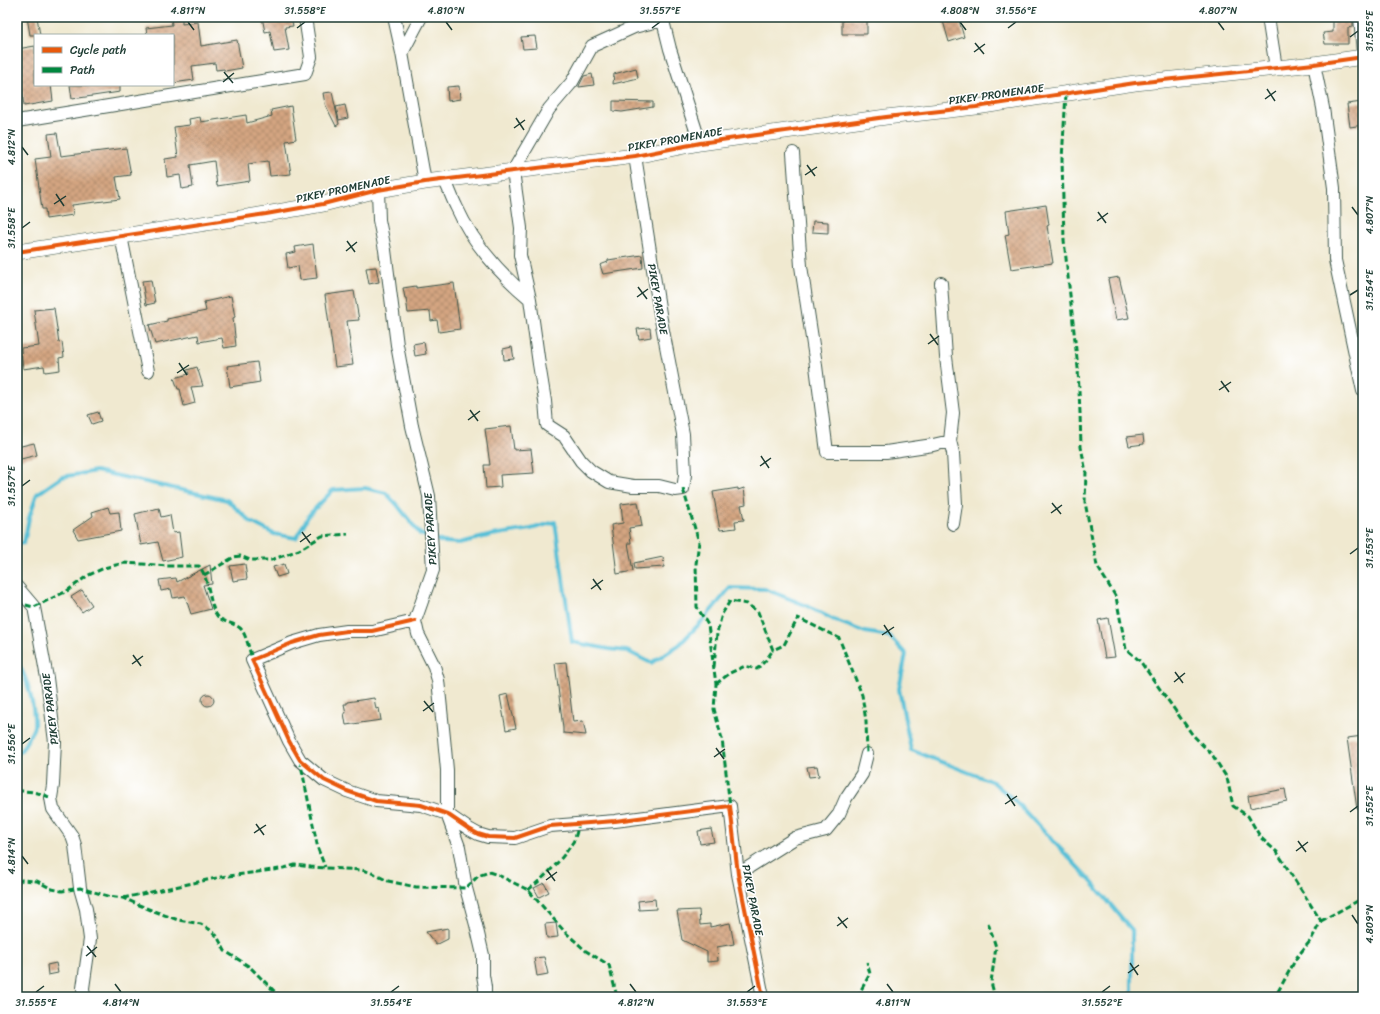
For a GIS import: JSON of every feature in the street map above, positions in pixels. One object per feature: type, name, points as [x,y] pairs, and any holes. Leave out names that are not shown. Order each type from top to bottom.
[{"type":"street","points":[[17,121],[305,74],[311,57],[305,17]]},
{"type":"street","points":[[394,17],[402,53],[425,182]]},
{"type":"street","points":[[402,53],[421,17]]},
{"type":"street","points":[[1268,17],[1276,68]]},
{"type":"street","points":[[1360,17],[1363,55]]},
{"type":"street","points":[[530,299],[520,254],[521,228],[513,171],[549,109],[572,82],[592,46],[634,27],[663,19],[670,49],[700,143]]},
{"type":"street","name":"PIKEY PROMENADE","points":[[17,252],[46,246],[121,236],[323,204],[378,190],[425,182],[445,181],[635,156],[700,143],[886,117],[976,107],[1135,83],[1314,64],[1363,55]]},
{"type":"street","points":[[1314,64],[1323,108],[1334,188],[1335,260],[1363,390]]},
{"type":"street","points":[[793,153],[801,266],[827,452],[886,452],[950,441]]},
{"type":"street","name":"PIKEY PARADE","points":[[530,299],[548,425],[564,436],[581,461],[591,471],[609,482],[633,486],[659,486],[675,490],[683,489],[685,476],[683,434],[661,320],[635,156]]},
{"type":"street","points":[[445,181],[459,212],[484,253],[500,272],[530,299]]},
{"type":"street","name":"PIKEY PARADE","points":[[378,190],[379,220],[385,250],[397,345],[412,426],[430,496],[433,570],[415,621]]},
{"type":"street","points":[[121,236],[148,371]]},
{"type":"street","points":[[941,283],[946,357],[953,413],[950,441],[953,453],[956,504],[953,524]]},
{"type":"street","name":"PIKEY PARADE","points":[[17,587],[34,607],[47,678],[55,742],[51,798],[53,809],[72,836],[75,845],[80,888],[86,909],[90,938],[83,988],[84,997]]},
{"type":"street","points":[[447,814],[421,805],[376,801],[347,791],[324,780],[300,760],[289,741],[252,660],[292,643],[319,635],[347,631],[372,631],[415,621],[418,634],[434,666],[438,680],[445,751],[447,814],[459,848],[466,888],[483,954],[485,997]]},
{"type":"street","points":[[738,874],[794,838],[826,830],[839,814],[846,798],[862,774],[867,754]]},
{"type":"street","name":"PIKEY PARADE","points":[[447,814],[478,834],[488,837],[515,838],[550,826],[615,821],[730,806],[738,874],[763,997]]},
{"type":"building","points":[[27,17],[37,17],[40,34],[30,35]]},
{"type":"building","points":[[171,17],[182,17],[182,24],[198,22],[201,46],[237,40],[242,68],[225,71],[224,69],[216,70],[215,63],[192,66],[194,80],[174,83],[174,34],[147,34],[146,28],[172,25]]},
{"type":"building","points":[[262,17],[291,17],[293,26],[285,27],[289,50],[274,52],[270,31],[265,32]]},
{"type":"building","points":[[958,17],[964,37],[949,42],[943,21]]},
{"type":"building","points":[[1333,17],[1353,17],[1353,27],[1348,28],[1348,44],[1325,44],[1323,33],[1333,32]]},
{"type":"building","points":[[842,18],[867,19],[867,34],[842,34]]},
{"type":"building","points":[[535,36],[537,48],[523,49],[521,37]]},
{"type":"building","points":[[34,46],[34,86],[51,86],[53,101],[24,106],[17,49]]},
{"type":"building","points":[[636,68],[638,78],[613,84],[614,74]]},
{"type":"building","points":[[592,74],[594,85],[579,87],[584,76]]},
{"type":"building","points":[[70,86],[120,86],[120,92],[72,99]]},
{"type":"building","points":[[459,86],[460,99],[448,101],[447,87]]},
{"type":"building","points":[[332,92],[339,124],[336,126],[325,104],[323,93]]},
{"type":"building","points":[[613,101],[653,102],[653,107],[622,112],[613,111]]},
{"type":"building","points":[[1362,102],[1363,125],[1350,127],[1347,104]]},
{"type":"building","points":[[345,105],[348,118],[339,120],[336,107]]},
{"type":"building","points":[[291,106],[296,139],[286,141],[291,174],[270,176],[268,161],[248,164],[250,181],[217,186],[214,161],[190,165],[193,187],[182,189],[180,175],[167,177],[165,159],[178,157],[174,127],[190,125],[189,119],[200,117],[201,122],[246,115],[247,123],[272,116],[271,110]]},
{"type":"building","points":[[57,133],[61,156],[126,148],[131,175],[116,177],[120,199],[72,205],[73,215],[46,219],[45,209],[42,209],[35,159],[51,157],[48,134]]},
{"type":"building","points":[[1046,205],[1049,225],[1047,226],[1053,263],[1011,269],[1005,235],[1009,234],[1006,211]]},
{"type":"building","points":[[813,221],[828,222],[828,233],[812,232]]},
{"type":"building","points":[[313,244],[317,278],[300,280],[298,266],[288,268],[286,254],[296,252],[295,247]]},
{"type":"building","points":[[642,255],[643,268],[603,274],[600,265],[608,262],[608,260]]},
{"type":"building","points":[[376,267],[379,282],[369,284],[366,268]]},
{"type":"building","points":[[1119,277],[1129,318],[1116,320],[1108,279]]},
{"type":"building","points":[[151,280],[155,303],[146,305],[142,281]]},
{"type":"building","points":[[454,283],[460,329],[439,332],[437,320],[431,321],[430,311],[408,313],[403,288],[416,286],[416,288]]},
{"type":"building","points":[[354,291],[359,320],[347,321],[353,365],[335,367],[325,295]]},
{"type":"building","points":[[231,296],[235,317],[233,318],[236,346],[224,348],[222,338],[199,342],[198,335],[155,344],[149,325],[167,321],[167,319],[206,311],[204,302]]},
{"type":"building","points":[[54,308],[59,343],[62,342],[64,357],[59,358],[60,370],[45,372],[44,366],[23,369],[21,348],[39,346],[34,310]]},
{"type":"building","points":[[650,328],[651,337],[639,339],[637,329]]},
{"type":"building","points":[[424,342],[426,354],[415,356],[413,344]]},
{"type":"building","points":[[512,347],[514,359],[504,360],[503,349]]},
{"type":"building","points":[[257,362],[260,382],[230,387],[227,366]]},
{"type":"building","points":[[197,367],[203,386],[191,387],[195,403],[184,406],[180,389],[178,389],[174,378],[189,374],[187,370]]},
{"type":"building","points":[[98,412],[101,421],[92,424],[88,415]]},
{"type":"building","points":[[511,426],[514,450],[531,449],[534,473],[500,475],[501,487],[486,488],[484,465],[490,465],[485,429]]},
{"type":"building","points":[[1143,435],[1144,444],[1129,446],[1127,437]]},
{"type":"building","points":[[34,443],[37,455],[17,460],[17,447]]},
{"type":"building","points":[[738,488],[738,490],[744,488],[746,504],[741,505],[744,520],[735,521],[736,528],[720,530],[713,492]]},
{"type":"building","points":[[638,502],[642,526],[629,528],[631,543],[628,543],[633,571],[617,574],[611,525],[623,523],[621,504]]},
{"type":"building","points":[[108,507],[110,513],[119,512],[121,531],[78,539],[73,530],[93,516],[92,512]]},
{"type":"building","points":[[159,508],[161,517],[170,515],[173,533],[179,532],[182,557],[163,561],[158,542],[141,545],[135,514]]},
{"type":"building","points":[[663,557],[664,567],[635,569],[634,563]]},
{"type":"building","points":[[245,564],[247,579],[233,581],[230,566]]},
{"type":"building","points":[[284,564],[287,574],[277,577],[273,567]]},
{"type":"building","points":[[210,565],[212,584],[203,585],[211,609],[191,614],[185,596],[173,598],[171,589],[161,591],[159,580],[176,578],[177,582]]},
{"type":"building","points":[[82,590],[92,605],[82,612],[71,597]]},
{"type":"building","points":[[1108,618],[1115,657],[1105,658],[1098,620]]},
{"type":"building","points":[[566,662],[573,722],[583,721],[586,735],[563,733],[555,663]]},
{"type":"building","points":[[208,694],[212,696],[214,700],[212,704],[208,706],[204,704],[202,700],[204,696]]},
{"type":"building","points":[[508,694],[516,728],[506,730],[500,696]]},
{"type":"building","points":[[374,698],[376,709],[379,708],[381,720],[346,725],[344,704],[347,704],[347,702]]},
{"type":"building","points":[[1363,736],[1363,808],[1357,809],[1347,738]]},
{"type":"building","points":[[817,766],[819,776],[809,777],[807,767]]},
{"type":"building","points":[[1285,789],[1287,801],[1250,808],[1248,796]]},
{"type":"building","points":[[711,829],[714,842],[700,844],[698,831]]},
{"type":"building","points":[[544,883],[549,892],[539,897],[534,888]]},
{"type":"building","points":[[655,899],[656,909],[639,910],[638,901]]},
{"type":"building","points":[[699,910],[700,925],[710,924],[710,927],[730,923],[734,944],[717,947],[718,961],[707,962],[707,952],[682,940],[677,911]]},
{"type":"building","points":[[556,923],[558,937],[547,938],[545,924]]},
{"type":"building","points":[[448,928],[448,939],[436,945],[426,932]]},
{"type":"building","points":[[544,957],[548,974],[537,976],[534,958]]},
{"type":"building","points":[[56,963],[58,973],[48,975],[47,965]]},
{"type":"waterway","points":[[17,544],[24,543],[29,518],[37,494],[62,477],[96,471],[227,500],[251,522],[274,534],[296,538],[309,515],[333,490],[365,488],[386,493],[420,534],[443,542],[460,543],[492,535],[531,529],[555,522],[572,642],[627,651],[651,663],[679,645],[704,619],[730,588],[765,589],[805,605],[836,621],[865,632],[889,636],[906,654],[899,689],[911,750],[993,782],[1015,801],[1090,880],[1132,930],[1132,997]]},
{"type":"waterway","points":[[17,663],[27,684],[32,702],[34,719],[32,732],[21,751],[17,753]]},
{"type":"marked path","points":[[1066,94],[1062,159],[1064,240],[1078,368],[1081,447],[1086,472],[1085,502],[1097,566],[1116,597],[1126,649],[1140,661],[1192,734],[1213,756],[1227,778],[1233,806],[1248,816],[1261,838],[1277,852],[1321,921],[1311,940],[1297,957],[1275,997]]},
{"type":"marked path","points":[[683,489],[699,542],[696,564],[697,607],[708,625],[716,684],[714,709],[722,739],[730,806]]},
{"type":"marked path","points":[[204,575],[234,557],[240,556],[250,560],[271,560],[299,550],[322,536],[348,534]]},
{"type":"marked path","points":[[17,603],[34,607],[67,591],[87,576],[104,568],[124,563],[166,566],[199,566],[205,577],[216,614],[224,621],[237,626],[242,630],[248,643],[252,660]]},
{"type":"marked path","points":[[714,667],[717,633],[722,614],[730,601],[747,604],[758,612],[773,650],[784,645],[798,618],[839,638],[862,695],[866,721],[867,754]]},
{"type":"marked path","points":[[716,684],[730,673],[745,666],[757,669],[773,650]]},
{"type":"marked path","points":[[300,760],[318,849],[325,867]]},
{"type":"marked path","points":[[17,791],[34,792],[51,798]]},
{"type":"marked path","points":[[528,890],[541,880],[563,856],[574,840],[579,824]]},
{"type":"marked path","points":[[123,898],[221,877],[280,869],[295,865],[361,870],[370,872],[388,881],[416,887],[466,888],[478,876],[489,872],[528,890],[565,932],[586,951],[609,965],[617,997]]},
{"type":"marked path","points":[[17,882],[22,880],[37,881],[52,889],[62,891],[80,888],[108,896],[123,898],[178,920],[201,924],[217,936],[225,951],[250,967],[280,997]]},
{"type":"marked path","points":[[1321,921],[1363,898]]},
{"type":"marked path","points":[[988,923],[996,947],[991,982],[995,997]]},
{"type":"marked path","points":[[857,997],[870,974],[867,962]]},
{"type":"cycle path","points":[[17,252],[266,214],[323,204],[378,190],[425,182],[635,156],[700,143],[886,117],[976,107],[1135,83],[1314,64],[1363,57]]},
{"type":"cycle path","points":[[415,621],[372,631],[347,631],[319,635],[292,643],[252,660],[289,741],[300,760],[324,780],[347,791],[376,801],[421,805],[447,814],[469,829],[488,837],[515,838],[550,826],[615,821],[730,806],[738,874],[763,997]]}]
